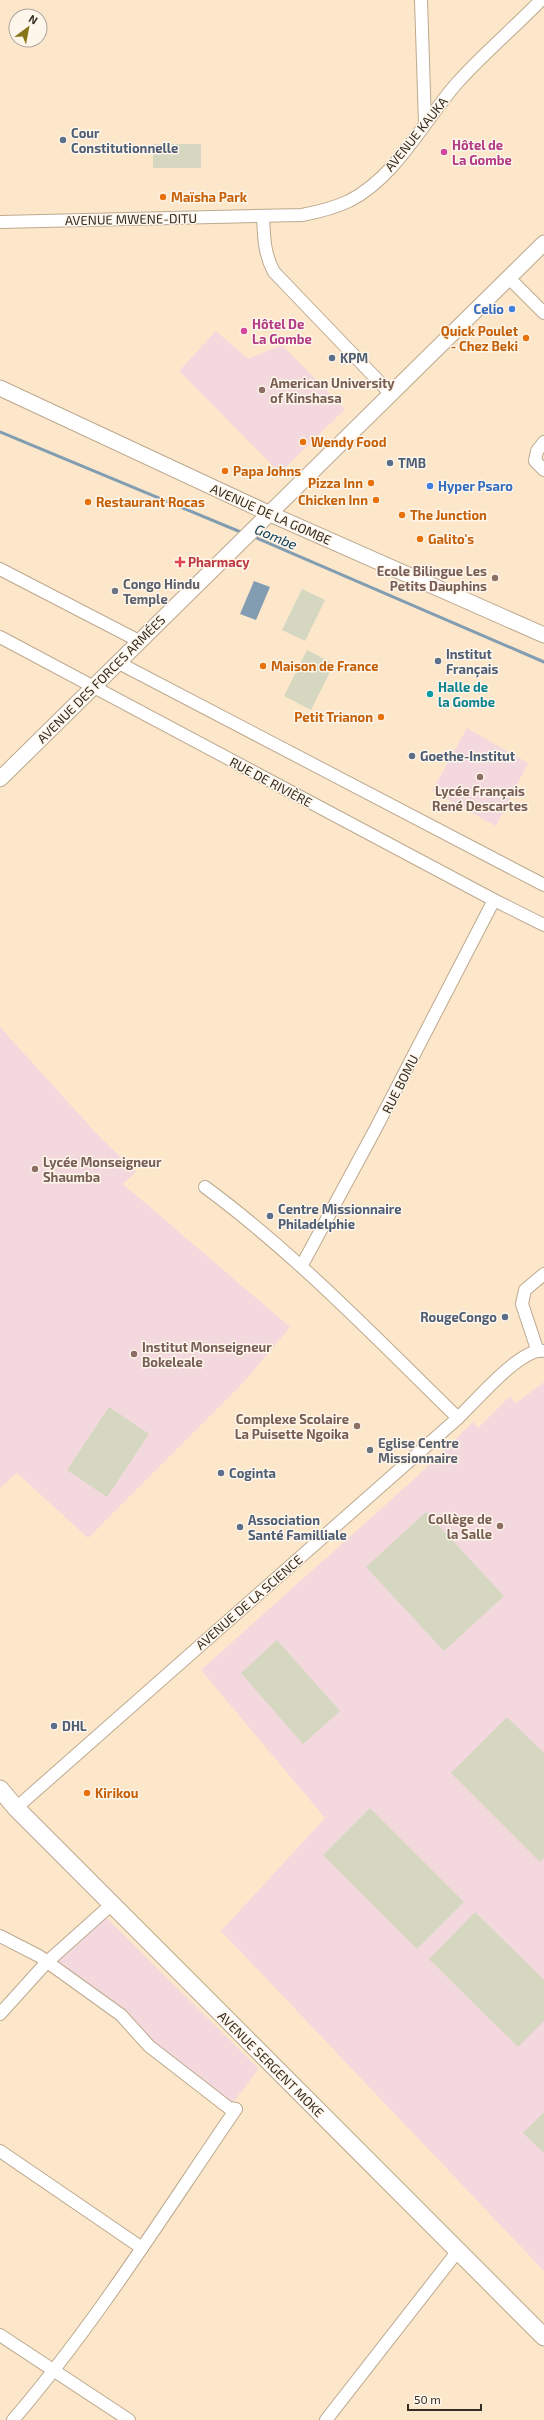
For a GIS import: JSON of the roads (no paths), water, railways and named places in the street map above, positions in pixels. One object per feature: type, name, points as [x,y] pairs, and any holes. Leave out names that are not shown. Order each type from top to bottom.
[{"type":"main road","name":"AVENUE SERGENT MOKE","points":[[0,1789],[16,1808],[457,2252],[544,2337]]},
{"type":"street","points":[[421,0],[425,123]]},
{"type":"street","name":"AVENUE KAUKA","points":[[262,216],[302,215],[330,209],[349,201],[367,189],[387,172],[458,82],[541,0]]},
{"type":"street","points":[[262,216],[267,260],[274,272],[390,393]]},
{"type":"street","name":"AVENUE MWENE-DITU","points":[[0,222],[262,216]]},
{"type":"street","name":"AVENUE DES FORCES ARMÉES","points":[[0,779],[117,662],[242,541],[268,513],[544,243]]},
{"type":"street","points":[[509,278],[544,313]]},
{"type":"street","name":"AVENUE DE LA GOMBE","points":[[0,388],[268,513],[544,635]]},
{"type":"street","points":[[544,442],[537,451],[535,461],[544,470]]},
{"type":"street","points":[[0,569],[139,641]]},
{"type":"street","name":"RUE DE RIVIÈRE","points":[[0,637],[494,900],[544,925]]},
{"type":"street","points":[[117,662],[544,885]]},
{"type":"street","name":"RUE BOMU","points":[[302,1265],[376,1128],[494,900]]},
{"type":"street","points":[[204,1187],[252,1222],[302,1265],[458,1418]]},
{"type":"street","name":"AVENUE DE LA SCIENCE","points":[[16,1808],[458,1418],[520,1358],[540,1350],[522,1304],[525,1290],[544,1274]]},
{"type":"street","points":[[0,2014],[46,1963],[112,1904]]},
{"type":"street","points":[[0,1936],[39,1956],[46,1963],[121,2015],[149,2046],[230,2108],[236,2109],[142,2248],[54,2372],[13,2420]]},
{"type":"street","points":[[0,2152],[142,2248]]},
{"type":"street","points":[[326,2420],[457,2252]]},
{"type":"street","points":[[0,2335],[129,2420]]},
{"type":"water","points":[[254,581],[270,587],[256,620],[240,614]]},
{"type":"waterway","name":"Gombe","points":[[0,432],[243,533]]},
{"type":"waterway","name":"Gombe","points":[[252,536],[544,662]]},
{"type":"place","name":"Cour Constitutionnelle","points":[[63,140]]},
{"type":"place","name":"Hôtel de La Gombe","points":[[444,152]]},
{"type":"place","name":"Maïsha Park","points":[[163,197]]},
{"type":"place","name":"Celio","points":[[512,309]]},
{"type":"place","name":"Hôtel De La Gombe","points":[[244,331]]},
{"type":"place","name":"Quick Poulet - Chez Beki","points":[[526,338]]},
{"type":"place","name":"KPM","points":[[332,358]]},
{"type":"place","name":"American University of Kinshasa","points":[[262,390]]},
{"type":"place","name":"Wendy Food","points":[[303,442]]},
{"type":"place","name":"TMB","points":[[390,463]]},
{"type":"place","name":"Papa Johns","points":[[225,471]]},
{"type":"place","name":"Pizza Inn","points":[[371,483]]},
{"type":"place","name":"Hyper Psaro","points":[[430,486]]},
{"type":"place","name":"Chicken Inn","points":[[376,500]]},
{"type":"place","name":"Restaurant Rocas","points":[[88,502]]},
{"type":"place","name":"The Junction","points":[[402,515]]},
{"type":"place","name":"Galito's","points":[[420,539]]},
{"type":"place","name":"Pharmacy","points":[[180,562]]},
{"type":"place","name":"Ecole Bilingue Les Petits Dauphins","points":[[495,578]]},
{"type":"place","name":"Congo Hindu Temple","points":[[115,591]]},
{"type":"place","name":"Institut Français","points":[[438,661]]},
{"type":"place","name":"Maison de France","points":[[263,666]]},
{"type":"place","name":"Halle de la Gombe","points":[[430,694]]},
{"type":"place","name":"Petit Trianon","points":[[381,717]]},
{"type":"place","name":"Goethe-Institut","points":[[412,756]]},
{"type":"place","name":"Lycée Français René Descartes","points":[[480,777]]},
{"type":"place","name":"Lycée Monseigneur Shaumba","points":[[35,1169]]},
{"type":"place","name":"Centre Missionnaire Philadelphie","points":[[270,1216]]},
{"type":"place","name":"RougeCongo","points":[[505,1317]]},
{"type":"place","name":"Institut Monseigneur Bokeleale","points":[[134,1354]]},
{"type":"place","name":"Complexe Scolaire La Puisette Ngoika","points":[[357,1426]]},
{"type":"place","name":"Eglise Centre Missionnaire","points":[[370,1450]]},
{"type":"place","name":"Coginta","points":[[221,1473]]},
{"type":"place","name":"Collège de la Salle","points":[[500,1526]]},
{"type":"place","name":"Association Santé Familliale","points":[[240,1527]]},
{"type":"place","name":"DHL","points":[[54,1726]]},
{"type":"place","name":"Kirikou","points":[[87,1793]]}]
